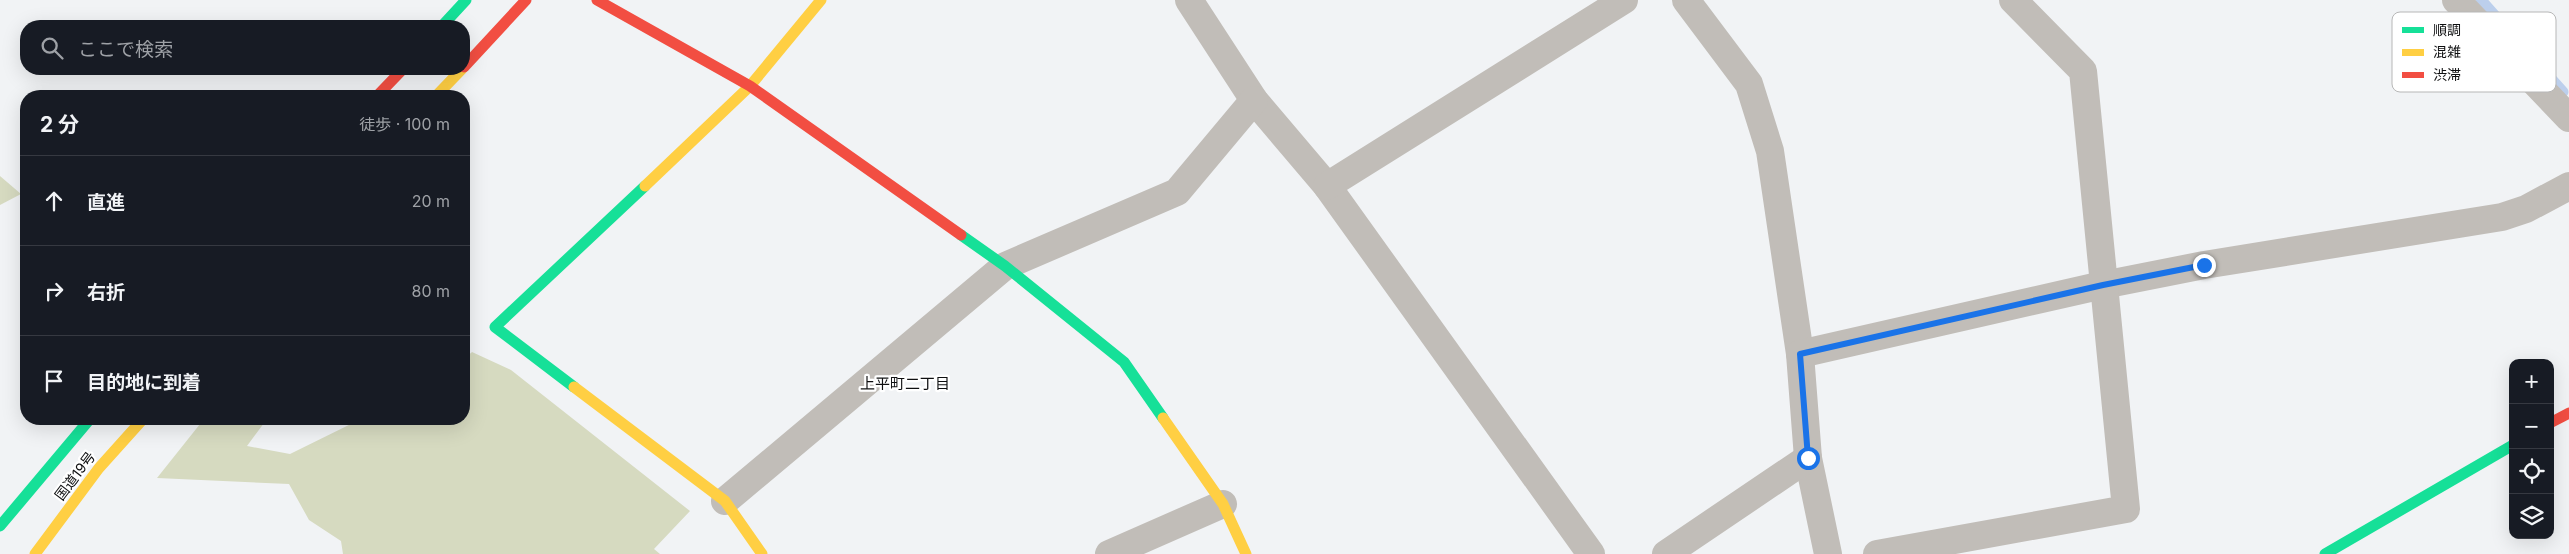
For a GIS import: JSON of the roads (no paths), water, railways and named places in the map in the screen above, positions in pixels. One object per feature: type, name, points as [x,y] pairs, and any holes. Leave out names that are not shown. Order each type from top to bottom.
[{"type":"main road","points":[[448,20],[466,0]]},
{"type":"main road","points":[[470,60],[526,0]]},
{"type":"main road","points":[[597,0],[750,86],[1005,266],[1124,362],[1223,504],[1246,554]]},
{"type":"main road","points":[[762,554],[725,501],[494,327],[750,86],[821,0]]},
{"type":"main road","points":[[383,90],[397,75]]},
{"type":"main road","points":[[442,90],[456,75]]},
{"type":"main road","points":[[2554,421],[2569,412]]},
{"type":"main road","name":"国道19号","points":[[0,526],[85,425]]},
{"type":"main road","name":"国道19号","points":[[35,554],[99,468],[138,425]]},
{"type":"main road","points":[[2325,554],[2509,447]]},
{"type":"street","points":[[1189,0],[1254,100],[1327,186],[1592,554]]},
{"type":"street","points":[[1327,186],[1624,0]]},
{"type":"street","points":[[1686,0],[1749,84],[1767,141],[1800,354],[1808,458],[1828,554]]},
{"type":"street","points":[[1877,554],[2126,509],[2083,71],[2013,0]]},
{"type":"street","points":[[2456,0],[2467,12]]},
{"type":"street","points":[[2544,92],[2569,118]]},
{"type":"street","points":[[725,501],[1005,266],[1177,192],[1254,100]]},
{"type":"street","points":[[1800,354],[2103,285],[2213,264],[2502,217],[2526,209],[2569,186]]},
{"type":"street","points":[[1666,554],[1808,458]]},
{"type":"street","points":[[1109,554],[1223,504]]},
{"type":"waterway","points":[[2481,0],[2492,12]]},
{"type":"waterway","points":[[2556,84],[2563,92]]},
{"type":"district","name":"上平町二丁目","points":[[905,384]]}]
